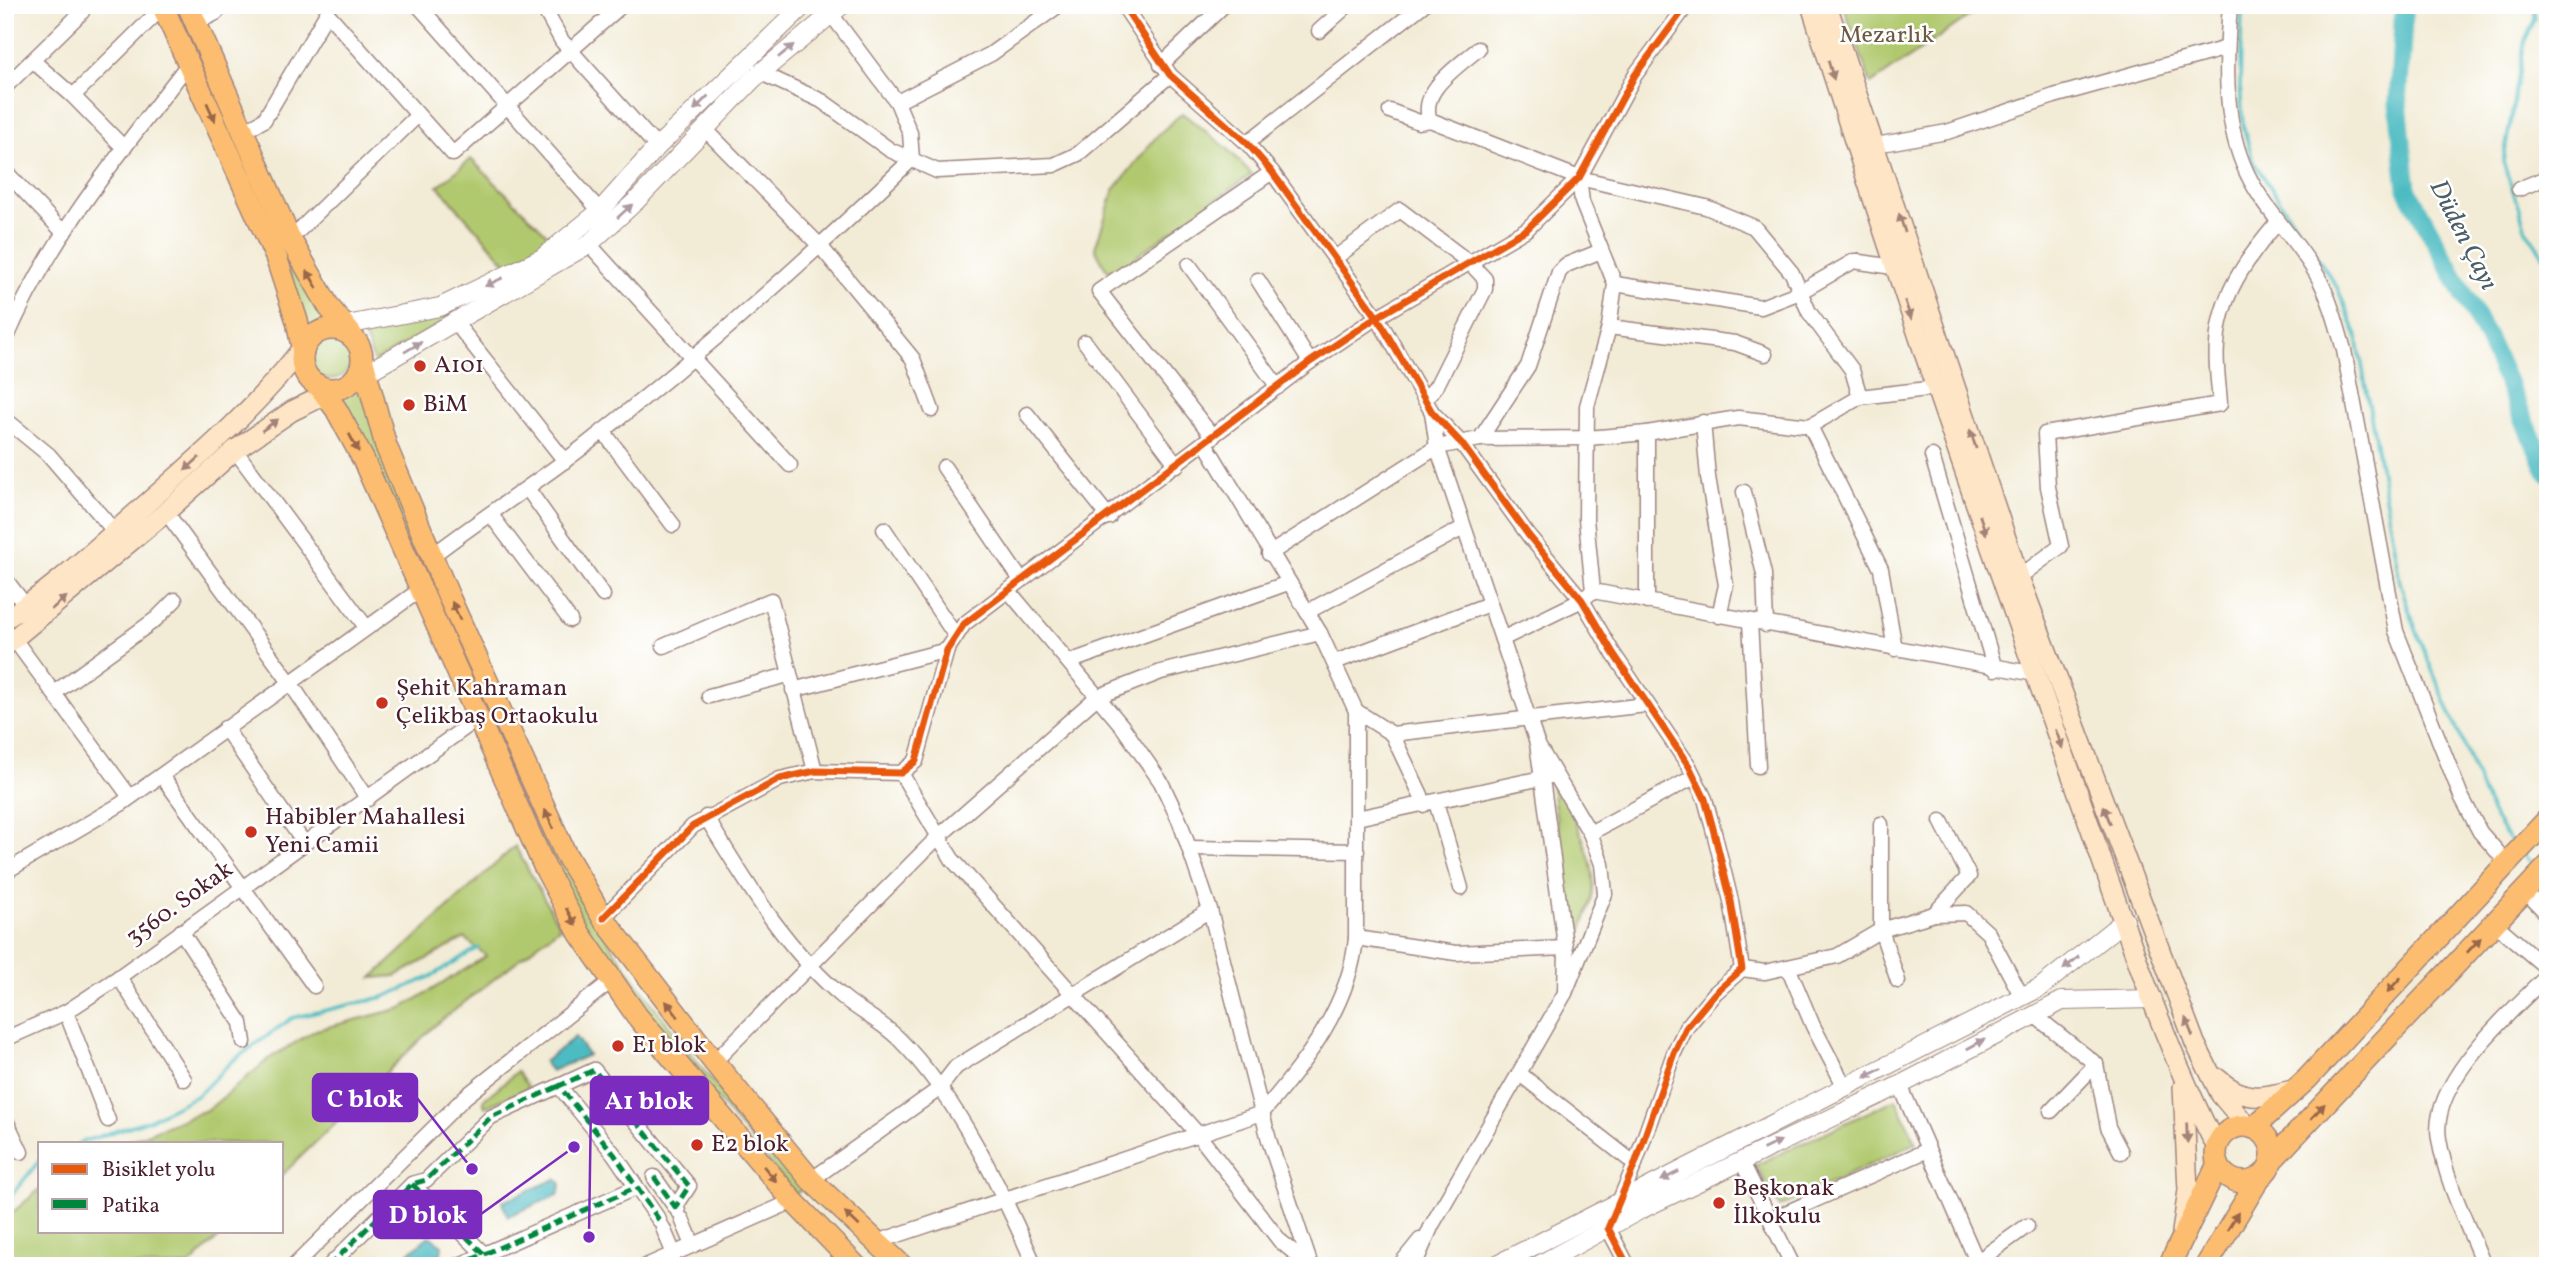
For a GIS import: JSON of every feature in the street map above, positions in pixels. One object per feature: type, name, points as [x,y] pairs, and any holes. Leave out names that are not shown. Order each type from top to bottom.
[{"type":"main road","points":[[1811,5],[1893,267],[2035,674],[2153,999],[2217,1156],[2228,1177],[2244,1182],[2265,1169],[2269,1143],[2251,1128],[2221,1095],[2208,1070],[2143,912],[2019,577],[1827,5]]},
{"type":"main road","points":[[163,6],[276,257],[304,348],[305,371],[344,381],[386,446],[432,556],[565,853],[603,918],[714,1062],[811,1180],[902,1266]]},
{"type":"main road","points":[[10,642],[166,512],[235,450],[292,411],[344,381],[362,352],[342,330],[290,239],[192,14]]},
{"type":"main road","points":[[5,619],[26,606],[116,531],[237,424],[321,330],[342,330]]},
{"type":"main road","points":[[344,381],[363,459],[558,895],[611,981],[793,1201],[856,1266]]},
{"type":"main road","points":[[2174,1257],[2225,1134],[2232,1129],[2251,1128],[2293,1090],[2542,825]]},
{"type":"main road","points":[[2206,1266],[2265,1169],[2548,866]]},
{"type":"main road","points":[[2174,1257],[2188,1190],[2187,1128],[2180,1065]]},
{"type":"main road","points":[[2208,1070],[2234,1093],[2250,1097],[2293,1090]]},
{"type":"street","points":[[192,14],[216,13],[223,5]]},
{"type":"street","points":[[418,5],[600,211]]},
{"type":"street","points":[[542,5],[571,51],[657,148]]},
{"type":"street","points":[[244,131],[264,120],[326,9],[453,154],[507,103],[622,5]]},
{"type":"street","points":[[342,330],[440,307],[542,258],[600,211],[657,148],[804,5]]},
{"type":"street","points":[[897,102],[991,54],[1059,5]]},
{"type":"street","points":[[1123,5],[1166,70],[1247,143],[1272,172],[1377,317],[1429,406],[1462,444],[1529,536],[1588,596],[1646,705],[1694,777],[1705,799],[1731,901],[1742,969]]},
{"type":"street","points":[[761,73],[822,101],[890,150],[937,171],[1054,166],[1078,154],[1166,70],[1224,5]]},
{"type":"street","points":[[1319,31],[1348,5]]},
{"type":"street","points":[[1247,143],[1423,5]]},
{"type":"street","points":[[603,918],[693,825],[780,779],[815,771],[901,772],[916,761],[947,650],[954,635],[964,624],[1109,517],[1310,362],[1377,317],[1527,229],[1579,178],[1635,75],[1687,5]]},
{"type":"street","points":[[2230,5],[2227,48],[2234,140],[2244,167],[2278,222],[2316,274],[2334,314],[2344,350],[2396,631],[2461,796],[2480,832],[2508,864]]},
{"type":"street","points":[[73,96],[163,6]]},
{"type":"street","points":[[344,381],[455,322],[589,244],[636,201],[761,73],[831,8],[897,102],[910,133],[912,159]]},
{"type":"street","points":[[5,87],[82,12]]},
{"type":"street","points":[[1876,145],[1947,132],[2054,96],[2227,48]]},
{"type":"street","points":[[1430,120],[1427,106],[1433,91],[1478,49]]},
{"type":"street","points":[[33,61],[73,96],[124,148]]},
{"type":"street","points":[[5,342],[17,314],[64,233],[189,63]]},
{"type":"street","points":[[1391,111],[1419,122],[1430,120],[1579,178],[1706,207],[1754,227],[1792,274],[1809,312],[1852,370],[1860,397]]},
{"type":"street","points":[[290,239],[417,116]]},
{"type":"street","points":[[705,129],[821,247],[914,359],[932,410]]},
{"type":"street","points":[[432,556],[565,461],[693,357],[821,247],[912,159]]},
{"type":"street","points":[[5,171],[64,233]]},
{"type":"street","points":[[877,1242],[1262,1113],[1292,1078],[1329,1019],[1354,968],[1356,711],[1320,633],[1269,554],[1209,440],[1100,291],[1272,172]]},
{"type":"street","points":[[2519,189],[2548,177]]},
{"type":"street","points":[[1579,178],[1582,202],[1615,284],[1609,327],[1587,407],[1588,596]]},
{"type":"street","points":[[1335,258],[1400,210],[1470,263],[1485,279],[1485,289],[1429,406],[1437,447],[1537,743],[1565,948],[1565,993]]},
{"type":"street","points":[[2019,577],[2061,546],[2048,487],[2045,434],[2220,404],[2217,344],[2227,293],[2255,250],[2278,222]]},
{"type":"street","points":[[589,244],[790,465]]},
{"type":"street","points":[[1480,439],[1528,366],[1559,272],[1566,265],[1601,251]]},
{"type":"street","points":[[1615,284],[1761,307],[1800,292],[1854,261],[1893,267]]},
{"type":"street","points":[[1189,265],[1278,387]]},
{"type":"street","points":[[1258,279],[1310,362]]},
{"type":"street","points":[[455,322],[565,461]]},
{"type":"street","points":[[1609,327],[1735,343],[1765,354]]},
{"type":"street","points":[[1085,342],[1177,465]]},
{"type":"street","points":[[1269,554],[1437,447],[1480,439],[1587,438],[1647,433],[1738,418],[1810,426],[1860,397],[1936,388]]},
{"type":"street","points":[[1027,414],[1109,517]]},
{"type":"street","points":[[5,419],[49,455],[116,531]]},
{"type":"street","points":[[1703,422],[1708,477],[1727,585],[1719,615]]},
{"type":"street","points":[[1810,426],[1881,569],[1895,649]]},
{"type":"street","points":[[603,431],[673,525]]},
{"type":"street","points":[[1647,433],[1647,602]]},
{"type":"street","points":[[235,450],[366,627]]},
{"type":"street","points":[[1932,456],[1995,669]]},
{"type":"street","points":[[944,467],[1021,580]]},
{"type":"street","points":[[527,488],[603,595]]},
{"type":"street","points":[[1744,492],[1764,573],[1766,625]]},
{"type":"street","points":[[166,512],[289,681],[368,799]]},
{"type":"street","points":[[491,516],[570,620]]},
{"type":"street","points":[[1307,612],[1463,528]]},
{"type":"street","points":[[884,529],[954,635]]},
{"type":"street","points":[[5,579],[26,606]]},
{"type":"street","points":[[1069,662],[1288,583]]},
{"type":"street","points":[[5,872],[162,776],[289,681],[420,590]]},
{"type":"street","points":[[1007,590],[1097,696],[1161,782],[1190,848],[1210,910],[1262,1113],[1311,1266]]},
{"type":"street","points":[[1502,639],[1588,596],[1647,602],[1995,669],[2035,674]]},
{"type":"street","points":[[54,693],[156,619],[175,600]]},
{"type":"street","points":[[664,646],[771,600],[788,675],[815,771]]},
{"type":"street","points":[[1335,662],[1489,604]]},
{"type":"street","points":[[1750,622],[1758,766]]},
{"type":"street","points":[[714,1062],[937,838],[1097,696],[1161,672],[1320,633]]},
{"type":"street","points":[[10,642],[54,693],[131,797]]},
{"type":"street","points":[[793,690],[947,650]]},
{"type":"street","points":[[709,696],[788,675]]},
{"type":"street","points":[[1392,734],[1646,705]]},
{"type":"street","points":[[1356,711],[1392,734],[1421,795],[1429,803],[1461,888]]},
{"type":"street","name":"3560. Sokak","points":[[5,1039],[66,1012],[120,977],[242,886],[477,719]]},
{"type":"street","points":[[225,728],[304,843]]},
{"type":"street","points":[[1414,1266],[1432,1225],[1565,993],[1605,894],[1602,864],[1590,833],[1537,743]]},
{"type":"street","points":[[901,772],[937,838],[952,859],[1075,993],[1197,1133],[1280,1241],[1311,1266]]},
{"type":"street","points":[[1357,818],[1557,775]]},
{"type":"street","points":[[162,776],[314,986]]},
{"type":"street","points":[[1590,833],[1694,777]]},
{"type":"street","points":[[706,817],[765,914],[843,998],[898,1038],[939,1089],[1005,1198],[1035,1266]]},
{"type":"street","points":[[1934,914],[1969,876],[1941,821]]},
{"type":"street","points":[[1881,824],[1881,930],[1898,981]]},
{"type":"street","points":[[1190,848],[1357,851]]},
{"type":"street","points":[[2525,891],[2548,915]]},
{"type":"street","points":[[811,1180],[939,1089],[956,1067],[1210,910]]},
{"type":"street","points":[[1608,1228],[1686,1028],[1715,993],[1742,969],[1765,972],[1837,956],[1881,930],[1934,914],[1966,913],[1988,933],[2022,996]]},
{"type":"street","points":[[1494,1266],[2041,987],[2125,920]]},
{"type":"street","points":[[2494,923],[2548,969]]},
{"type":"street","points":[[181,932],[241,1023],[244,1042]]},
{"type":"street","points":[[1356,938],[1456,953],[1565,948]]},
{"type":"street","points":[[1788,967],[1813,1026],[1845,1087]]},
{"type":"street","points":[[2484,1266],[2449,1178],[2439,1140],[2440,1112],[2475,1050],[2548,975]]},
{"type":"street","points":[[120,977],[184,1079]]},
{"type":"street","points":[[295,1266],[465,1097],[611,981]]},
{"type":"street","points":[[1537,1266],[1560,1260],[1608,1228],[1741,1160],[1900,1085],[2062,1001],[2153,999]]},
{"type":"street","points":[[66,1012],[108,1120]]},
{"type":"street","points":[[2034,1015],[2096,1064],[2108,1127],[2121,1152]]},
{"type":"street","points":[[2051,1111],[2096,1064]]},
{"type":"street","points":[[329,1266],[412,1184],[426,1180],[491,1117],[594,1070],[689,1186],[679,1212]]},
{"type":"street","points":[[1520,1074],[1635,1164]]},
{"type":"street","points":[[1900,1085],[1976,1264],[2027,1226]]},
{"type":"street","points":[[559,1086],[614,1154],[661,1224],[674,1254]]},
{"type":"street","points":[[5,1118],[21,1152]]},
{"type":"street","points":[[1772,1219],[1928,1150]]},
{"type":"street","points":[[1741,1160],[1793,1266]]},
{"type":"street","points":[[654,1177],[679,1212],[693,1245]]},
{"type":"street","points":[[412,1184],[484,1254]]},
{"type":"street","points":[[457,1266],[635,1188]]},
{"type":"street","points":[[646,1266],[793,1201]]},
{"type":"street","points":[[1399,1266],[1432,1225]]},
{"type":"street","points":[[1608,1228],[1628,1266]]},
{"type":"green space","name":"Mezarlık","points":[[1843,5],[1985,5],[1871,84]]},
{"type":"green space","points":[[1182,113],[1227,148],[1252,174],[1113,273],[1106,269],[1095,248],[1114,190],[1157,136]]},
{"type":"green space","points":[[471,159],[553,240],[508,265],[438,186]]},
{"type":"green space","points":[[276,230],[330,320],[317,323],[306,331]]},
{"type":"green space","points":[[544,264],[374,362],[363,332],[449,312]]},
{"type":"green space","points":[[331,339],[339,340],[345,345],[350,351],[350,367],[345,373],[339,378],[331,379],[323,378],[317,373],[312,367],[311,359],[312,351],[317,345],[323,340]]},
{"type":"green space","points":[[361,387],[596,923],[695,1059],[804,1187],[795,1194],[625,987],[563,890],[336,398]]},
{"type":"green space","points":[[1551,781],[1581,833],[1591,864],[1593,891],[1575,948]]},
{"type":"green space","points":[[515,846],[560,927],[433,1027],[284,1173],[284,1142],[126,1142],[209,1109],[270,1058],[316,1030],[402,1008],[486,956],[465,938],[396,976],[372,978]]},
{"type":"green space","points":[[517,1072],[529,1088],[485,1107],[483,1100]]},
{"type":"green space","points":[[1896,1099],[1916,1143],[1780,1207],[1756,1165]]},
{"type":"green space","points":[[38,1191],[38,1232],[224,1232],[189,1266],[5,1266],[5,1219]]},
{"type":"water","points":[[575,1037],[588,1055],[551,1071],[544,1062]]},
{"type":"water","points":[[556,1179],[561,1184],[558,1195],[508,1216],[502,1202]]},
{"type":"water","points":[[429,1236],[442,1245],[441,1254],[415,1265],[407,1255]]},
{"type":"waterway","points":[[2242,5],[2240,85],[2243,125],[2253,161],[2337,287],[2357,336],[2400,582],[2422,645],[2485,798],[2497,823],[2513,844]]},
{"type":"waterway","name":"Düden Çayı","points":[[2404,5],[2398,103],[2407,189],[2486,335],[2548,473]]},
{"type":"waterway","points":[[2535,5],[2535,19],[2525,40],[2503,162],[2526,230],[2548,262]]},
{"type":"waterway","points":[[2523,854],[2537,869]]},
{"type":"waterway","points":[[82,1142],[149,1120],[198,1095],[231,1062],[292,1018],[384,997],[430,977],[478,948]]},
{"type":"waterway","points":[[5,1203],[38,1162]]},
{"type":"marked path","points":[[659,1220],[614,1154],[559,1086],[594,1070],[689,1186],[676,1206]]},
{"type":"marked path","points":[[329,1266],[412,1184],[426,1180],[491,1117],[559,1086]]},
{"type":"marked path","points":[[654,1177],[678,1211]]},
{"type":"marked path","points":[[412,1184],[484,1254]]},
{"type":"marked path","points":[[457,1266],[635,1188]]},
{"type":"cycle path","points":[[1123,5],[1170,75],[1247,143],[1272,172],[1377,317],[1432,412],[1462,444],[1529,536],[1582,600],[1613,653],[1689,766],[1705,799],[1731,901],[1742,969],[1715,993],[1686,1028],[1674,1053],[1635,1164],[1608,1228],[1628,1266]]},
{"type":"cycle path","points":[[603,918],[693,826],[780,779],[815,771],[901,773],[916,761],[947,650],[964,624],[1310,362],[1377,317],[1527,229],[1579,178],[1635,75],[1687,5]]},
{"type":"place","name":"A101","points":[[420,366]]},
{"type":"place","name":"BiM","points":[[409,405]]},
{"type":"place","name":"Şehit Kahraman Çelikbaş Ortaokulu","points":[[382,703]]},
{"type":"place","name":"Habibler Mahallesi Yeni Camii","points":[[251,832]]},
{"type":"place","name":"E1 blok","points":[[618,1046]]},
{"type":"place","name":"E2 blok","points":[[697,1145]]},
{"type":"place","name":"D blok","points":[[574,1147]]},
{"type":"place","name":"C blok","points":[[472,1169]]},
{"type":"place","name":"Beşkonak İlkokulu","points":[[1719,1203]]},
{"type":"place","name":"A1 blok","points":[[589,1237]]}]
